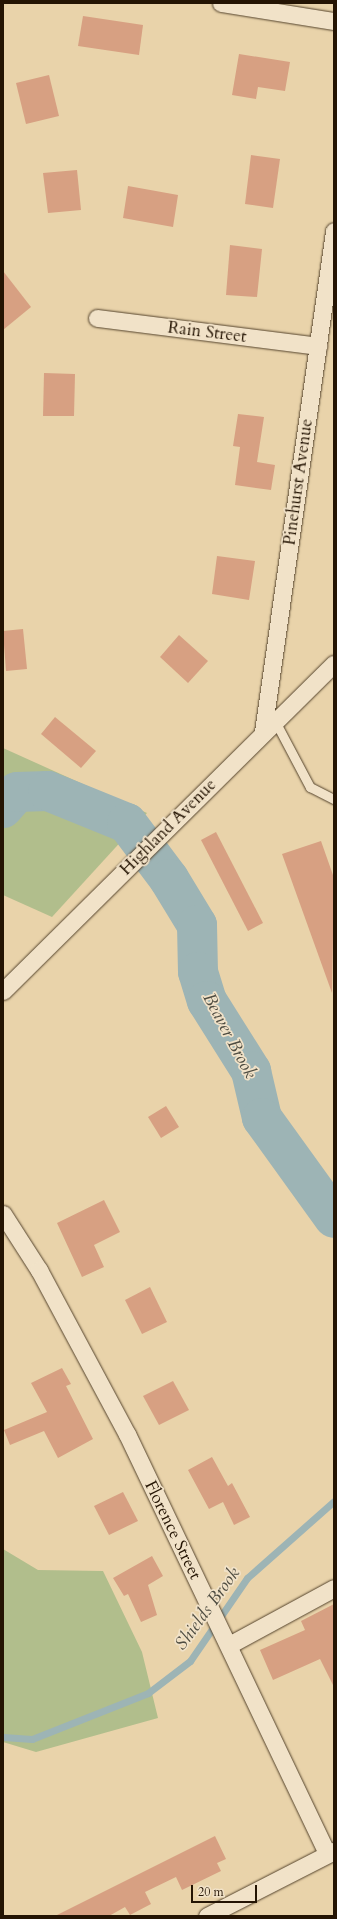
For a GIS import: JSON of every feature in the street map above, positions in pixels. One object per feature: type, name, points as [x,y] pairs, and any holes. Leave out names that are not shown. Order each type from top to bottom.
[{"type":"street","points":[[221,3],[334,21]]},
{"type":"street","name":"Pinehurst Avenue","points":[[269,727],[334,231]]},
{"type":"street","name":"Rain Street","points":[[97,318],[318,346]]},
{"type":"street","name":"Highland Avenue","points":[[3,991],[334,664]]},
{"type":"street","name":"Florence Street","points":[[3,1214],[39,1270],[123,1427],[331,1853]]},
{"type":"street","points":[[226,1639],[334,1588]]},
{"type":"street","points":[[207,1916],[331,1853]]},
{"type":"lane","points":[[269,727],[310,787],[334,799]]},
{"type":"green space","points":[[3,748],[147,813],[52,917],[3,895]]},
{"type":"green space","points":[[3,1549],[38,1570],[103,1571],[142,1652],[158,1718],[36,1752],[3,1742]]},
{"type":"building","points":[[83,16],[143,25],[139,55],[78,46]]},
{"type":"building","points":[[239,54],[290,62],[285,91],[258,87],[256,99],[232,95]]},
{"type":"building","points":[[49,75],[59,116],[26,124],[16,83]]},
{"type":"building","points":[[251,155],[280,159],[273,208],[245,204]]},
{"type":"building","points":[[77,170],[81,210],[48,213],[43,173]]},
{"type":"building","points":[[128,186],[178,195],[173,227],[123,218]]},
{"type":"building","points":[[230,245],[262,249],[257,297],[226,295]]},
{"type":"building","points":[[3,271],[31,307],[3,330]]},
{"type":"building","points":[[44,373],[75,374],[74,416],[43,416]]},
{"type":"building","points":[[238,414],[264,417],[257,462],[275,465],[271,490],[235,485],[240,447],[233,446]]},
{"type":"building","points":[[217,556],[255,561],[249,600],[212,594]]},
{"type":"building","points":[[23,629],[27,669],[6,671],[3,631]]},
{"type":"building","points":[[179,635],[208,661],[188,683],[160,657]]},
{"type":"building","points":[[55,717],[96,751],[81,768],[41,734]]},
{"type":"building","points":[[216,832],[263,923],[248,931],[201,840]]},
{"type":"building","points":[[321,841],[334,878],[332,993],[282,854]]},
{"type":"building","points":[[166,1106],[179,1127],[161,1138],[148,1117]]},
{"type":"building","points":[[104,1200],[120,1232],[94,1245],[104,1267],[82,1277],[57,1223]]},
{"type":"building","points":[[150,1287],[167,1322],[142,1334],[125,1300]]},
{"type":"building","points":[[62,1368],[71,1384],[66,1386],[93,1439],[58,1458],[44,1431],[10,1445],[4,1430],[47,1412],[31,1383]]},
{"type":"building","points":[[173,1381],[189,1410],[159,1425],[143,1396]]},
{"type":"building","points":[[212,1457],[228,1486],[232,1483],[250,1517],[234,1525],[223,1502],[209,1509],[188,1470]]},
{"type":"building","points":[[123,1492],[138,1521],[109,1535],[94,1506]]},
{"type":"building","points":[[152,1556],[163,1576],[148,1585],[157,1615],[141,1622],[128,1594],[124,1596],[113,1578]]},
{"type":"building","points":[[334,1604],[334,1687],[320,1659],[273,1680],[260,1650],[305,1630],[301,1621]]},
{"type":"building","points":[[215,1836],[226,1859],[217,1863],[221,1871],[182,1890],[176,1877],[145,1892],[151,1904],[130,1915],[125,1907],[109,1916],[55,1916]]},
{"type":"waterway","name":"Beaver Brook","points":[[3,808],[17,792],[48,791],[127,823],[169,879],[197,925],[198,972],[207,1001],[251,1071],[262,1118],[334,1218]]},
{"type":"waterway","name":"Shields Brook","points":[[3,1737],[32,1739],[148,1693],[190,1661],[247,1578],[334,1501]]}]
